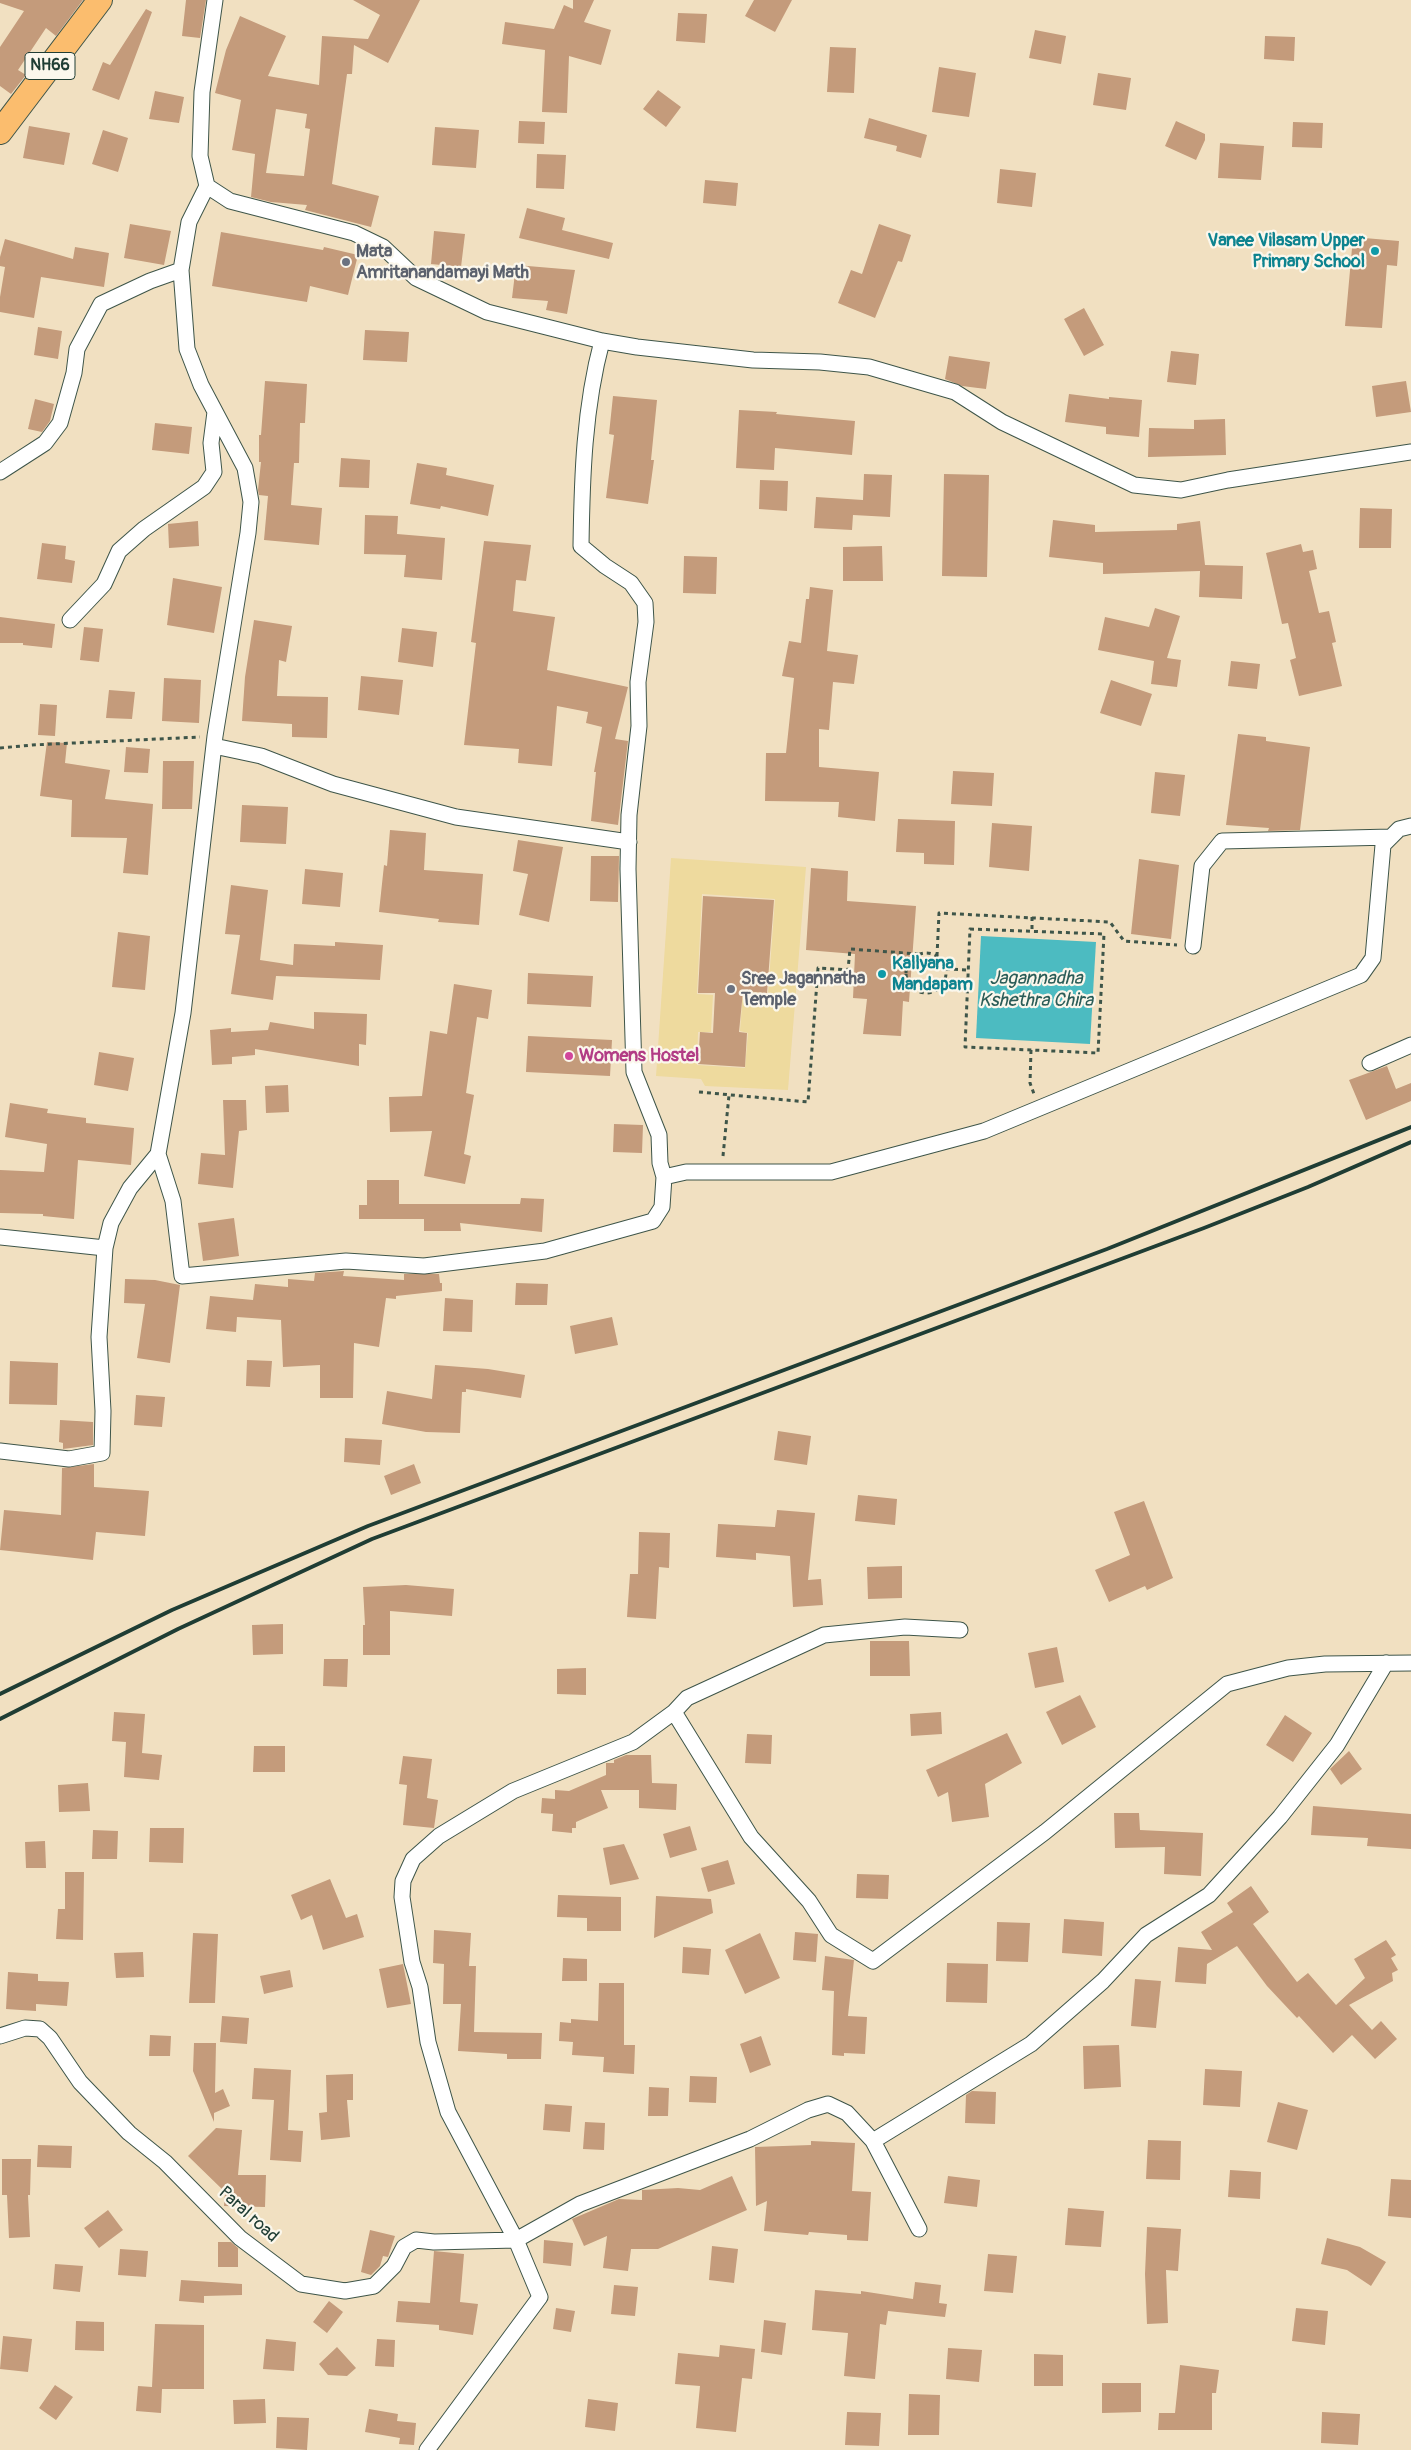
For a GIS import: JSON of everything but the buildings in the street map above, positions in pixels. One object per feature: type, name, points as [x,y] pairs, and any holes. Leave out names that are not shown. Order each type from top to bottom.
[{"type":"main road","name":"NH66","points":[[0,132],[100,0]]},
{"type":"street","points":[[215,0],[202,92],[200,156],[207,186],[189,222],[181,270],[187,349],[215,412],[245,468],[251,502],[248,533],[215,741],[183,1012],[158,1154],[173,1201],[182,1276],[346,1261],[424,1266],[545,1251],[653,1221],[662,1207],[664,1177],[660,1163],[660,1135],[634,1072],[629,815],[639,726],[638,682],[646,622],[645,602],[631,583],[605,566],[581,546],[582,477],[591,382],[602,341]]},
{"type":"street","points":[[207,186],[230,201],[354,233],[383,247],[416,278],[487,312],[602,341],[637,347],[753,360],[820,362],[869,367],[955,392],[1002,422],[1134,485],[1181,490],[1228,480],[1411,452]]},
{"type":"street","points":[[0,472],[45,443],[60,423],[74,374],[77,349],[101,304],[135,287],[181,270]]},
{"type":"street","points":[[70,620],[104,584],[119,551],[144,529],[204,487],[214,472],[211,443],[215,412]]},
{"type":"street","points":[[215,741],[261,756],[333,784],[456,817],[629,842]]},
{"type":"street","points":[[664,1177],[686,1172],[831,1172],[984,1131],[1361,975],[1373,958],[1383,845],[1399,829],[1411,826]]},
{"type":"street","points":[[1192,946],[1202,866],[1222,841],[1390,837]]},
{"type":"street","points":[[1370,1063],[1411,1045]]},
{"type":"street","points":[[0,1450],[69,1459],[102,1453],[103,1411],[99,1337],[105,1248],[111,1223],[130,1188],[158,1154]]},
{"type":"street","points":[[0,1237],[105,1248]]},
{"type":"street","points":[[427,2450],[540,2297],[516,2240],[448,2112],[428,2042],[420,1986],[412,1962],[402,1897],[403,1881],[413,1859],[439,1836],[514,1791],[633,1742],[674,1712],[687,1698],[824,1635],[905,1627],[960,1630]]},
{"type":"street","points":[[873,2141],[1031,2044],[1103,1981],[1146,1935],[1209,1895],[1280,1818],[1337,1745],[1386,1663]]},
{"type":"street","points":[[674,1712],[750,1837],[809,1900],[831,1936],[873,1961],[1045,1832],[1227,1684],[1288,1668],[1325,1664],[1411,1663]]},
{"type":"street","name":"Paral road","points":[[0,2036],[25,2028],[40,2029],[50,2038],[80,2082],[129,2133],[165,2162],[240,2238],[301,2284],[346,2290],[374,2286],[394,2266],[404,2247],[416,2240],[434,2242],[516,2240]]},
{"type":"street","points":[[516,2240],[580,2204],[750,2138],[808,2110],[828,2104],[847,2113],[873,2141],[919,2229]]},
{"type":"path","points":[[0,748],[215,741]]},
{"type":"path","points":[[937,956],[939,913],[1110,922],[1124,941],[1192,946]]},
{"type":"path","points":[[1032,917],[1032,931]]},
{"type":"path","points":[[970,928],[1032,931],[1104,934],[1098,1053],[965,1047],[970,928]]},
{"type":"path","points":[[699,1092],[808,1102],[818,968],[848,970],[850,950],[918,954]]},
{"type":"path","points":[[924,952],[937,956],[942,960],[946,969],[945,980],[936,990],[930,993],[916,991],[908,981],[906,968],[908,962],[918,954],[924,952]]},
{"type":"path","points":[[946,969],[968,970]]},
{"type":"path","points":[[1031,1050],[1030,1083],[1040,1107]]},
{"type":"path","points":[[722,1171],[728,1095]]},
{"type":"sand","points":[[671,858],[806,867],[788,1090],[705,1086],[701,1079],[656,1076]],"holes":[[[702,894],[775,899],[768,994],[743,992],[740,1031],[748,1033],[745,1068],[697,1065],[698,1032],[711,1032],[713,995],[697,994]]]},
{"type":"water","name":"Jagannadha Kshethra Chira","points":[[981,936],[1096,942],[1090,1044],[976,1038]]},
{"type":"railway","points":[[0,1694],[172,1610],[368,1526],[1107,1249],[1411,1127]]},
{"type":"railway","points":[[0,1719],[178,1629],[372,1539],[1204,1228],[1308,1187],[1411,1142]]},
{"type":"place","name":"Vanee Vilasam Upper Primary School","points":[[1375,251]]},
{"type":"place","name":"Mata Amritanandamayi Math","points":[[346,262]]},
{"type":"place","name":"Kallyana Mandapam","points":[[882,974]]},
{"type":"place","name":"Sree Jagannatha Temple","points":[[731,989]]},
{"type":"place","name":"Womens Hostel","points":[[569,1056]]}]
